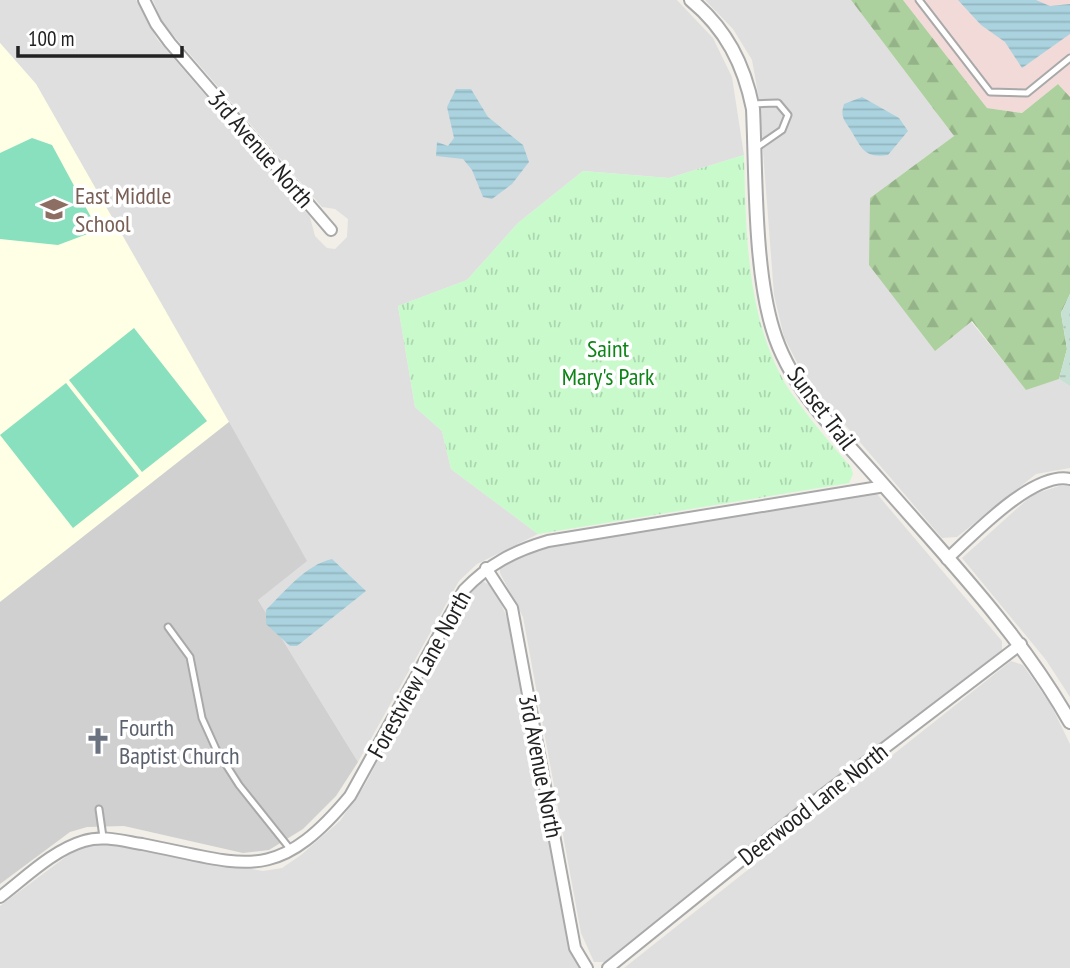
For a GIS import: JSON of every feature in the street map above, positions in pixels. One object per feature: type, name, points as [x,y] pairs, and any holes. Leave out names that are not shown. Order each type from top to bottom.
[{"type":"street","name":"3rd Avenue North","points":[[144,0],[156,24],[170,43],[331,230]]},
{"type":"street","name":"Sunset Trail","points":[[691,0],[731,44],[748,86],[752,104],[765,299],[773,331],[787,364],[805,393],[1021,645],[1070,722]]},
{"type":"street","points":[[947,559],[1032,488],[1054,479],[1070,479]]},
{"type":"street","name":"Forestview Lane North","points":[[0,897],[72,845],[103,838],[251,863],[292,852],[332,818],[350,796],[450,609],[464,590],[486,568],[520,550],[548,541],[885,486]]},
{"type":"street","name":"3rd Avenue North","points":[[486,568],[512,608],[575,948],[587,968]]},
{"type":"street","name":"Deerwood Lane North","points":[[608,968],[815,802],[1021,645]]},
{"type":"lane","points":[[919,0],[990,92],[1027,93],[1070,58]]},
{"type":"lane","points":[[752,104],[778,103],[788,115],[782,130],[755,148]]},
{"type":"lane","points":[[168,627],[190,657],[202,718],[216,749],[239,785],[292,852]]},
{"type":"lane","points":[[99,809],[103,838]]},
{"type":"shaded area","points":[[0,0],[136,0],[157,39],[310,217],[315,236],[327,248],[335,249],[347,237],[348,219],[335,209],[322,207],[162,22],[153,0],[677,0],[713,38],[732,77],[744,155],[669,178],[583,171],[518,223],[467,280],[398,306],[415,407],[442,431],[451,469],[538,534],[477,564],[459,581],[358,762],[258,600],[306,560],[36,84],[0,43]]},
{"type":"shaded area","points":[[705,0],[851,0],[954,136],[870,198],[1026,389],[1059,379],[1070,386],[1070,468],[1036,474],[957,537],[942,538],[805,378],[784,337],[774,295],[759,99],[752,60],[733,29]]},
{"type":"shaded area","points":[[903,0],[1070,0],[1070,97],[1058,84],[1022,113],[987,108]]},
{"type":"shaded area","name":"East Middle School","points":[[0,43],[36,84],[229,422],[0,602]]},
{"type":"shaded area","points":[[229,422],[307,561],[258,600],[358,762],[336,796],[303,829],[269,850],[243,853],[124,826],[87,827],[70,832],[0,884],[0,602]]},
{"type":"shaded area","points":[[1059,486],[1070,486],[1070,697],[1046,660],[962,558],[1032,495]]},
{"type":"shaded area","points":[[877,494],[1002,641],[1002,651],[605,962],[594,962],[581,933],[523,617],[500,573],[500,565],[537,548]]},
{"type":"shaded area","points":[[482,581],[488,584],[499,598],[509,623],[569,947],[581,968],[0,968],[0,906],[79,847],[99,843],[263,871],[282,868],[301,855],[340,821],[365,785],[466,593]]},
{"type":"shaded area","points":[[1011,661],[1023,665],[1051,705],[1070,744],[1070,968],[624,968]]},
{"type":"green space","points":[[851,0],[903,0],[987,108],[1022,113],[1058,84],[1070,97],[1070,294],[1061,313],[1067,349],[1059,379],[1026,390],[972,321],[935,351],[869,265],[870,198],[954,136]]},
{"type":"green space","points":[[32,138],[52,145],[98,230],[58,245],[0,239],[0,153]]},
{"type":"green space","name":"Saint Mary's Park","points":[[744,155],[751,276],[765,336],[775,364],[790,391],[851,467],[853,474],[849,483],[538,534],[451,469],[442,431],[415,407],[398,306],[467,280],[518,223],[583,171],[669,178]]},
{"type":"green space","points":[[1070,294],[1070,386],[1059,379],[1067,349],[1061,313]]},
{"type":"green space","points":[[134,328],[207,421],[142,472],[69,380]]},
{"type":"green space","points":[[66,383],[139,476],[73,528],[0,435]]},
{"type":"water","points":[[958,0],[1036,0],[1050,6],[1070,4],[1070,34],[1022,68],[1005,42],[981,25]]},
{"type":"water","points":[[456,89],[471,89],[488,117],[523,145],[529,162],[512,184],[492,199],[483,197],[472,170],[463,159],[436,156],[437,142],[448,146],[454,138],[447,107]]},
{"type":"water","points":[[862,97],[899,118],[908,131],[888,155],[873,155],[864,150],[844,120],[844,104]]},
{"type":"water","points":[[332,559],[366,591],[297,646],[290,646],[266,624],[266,610],[305,573]]},
{"type":"place","name":"East Middle School","points":[[54,209]]},
{"type":"place","name":"Fourth Baptist Church","points":[[98,741]]}]
